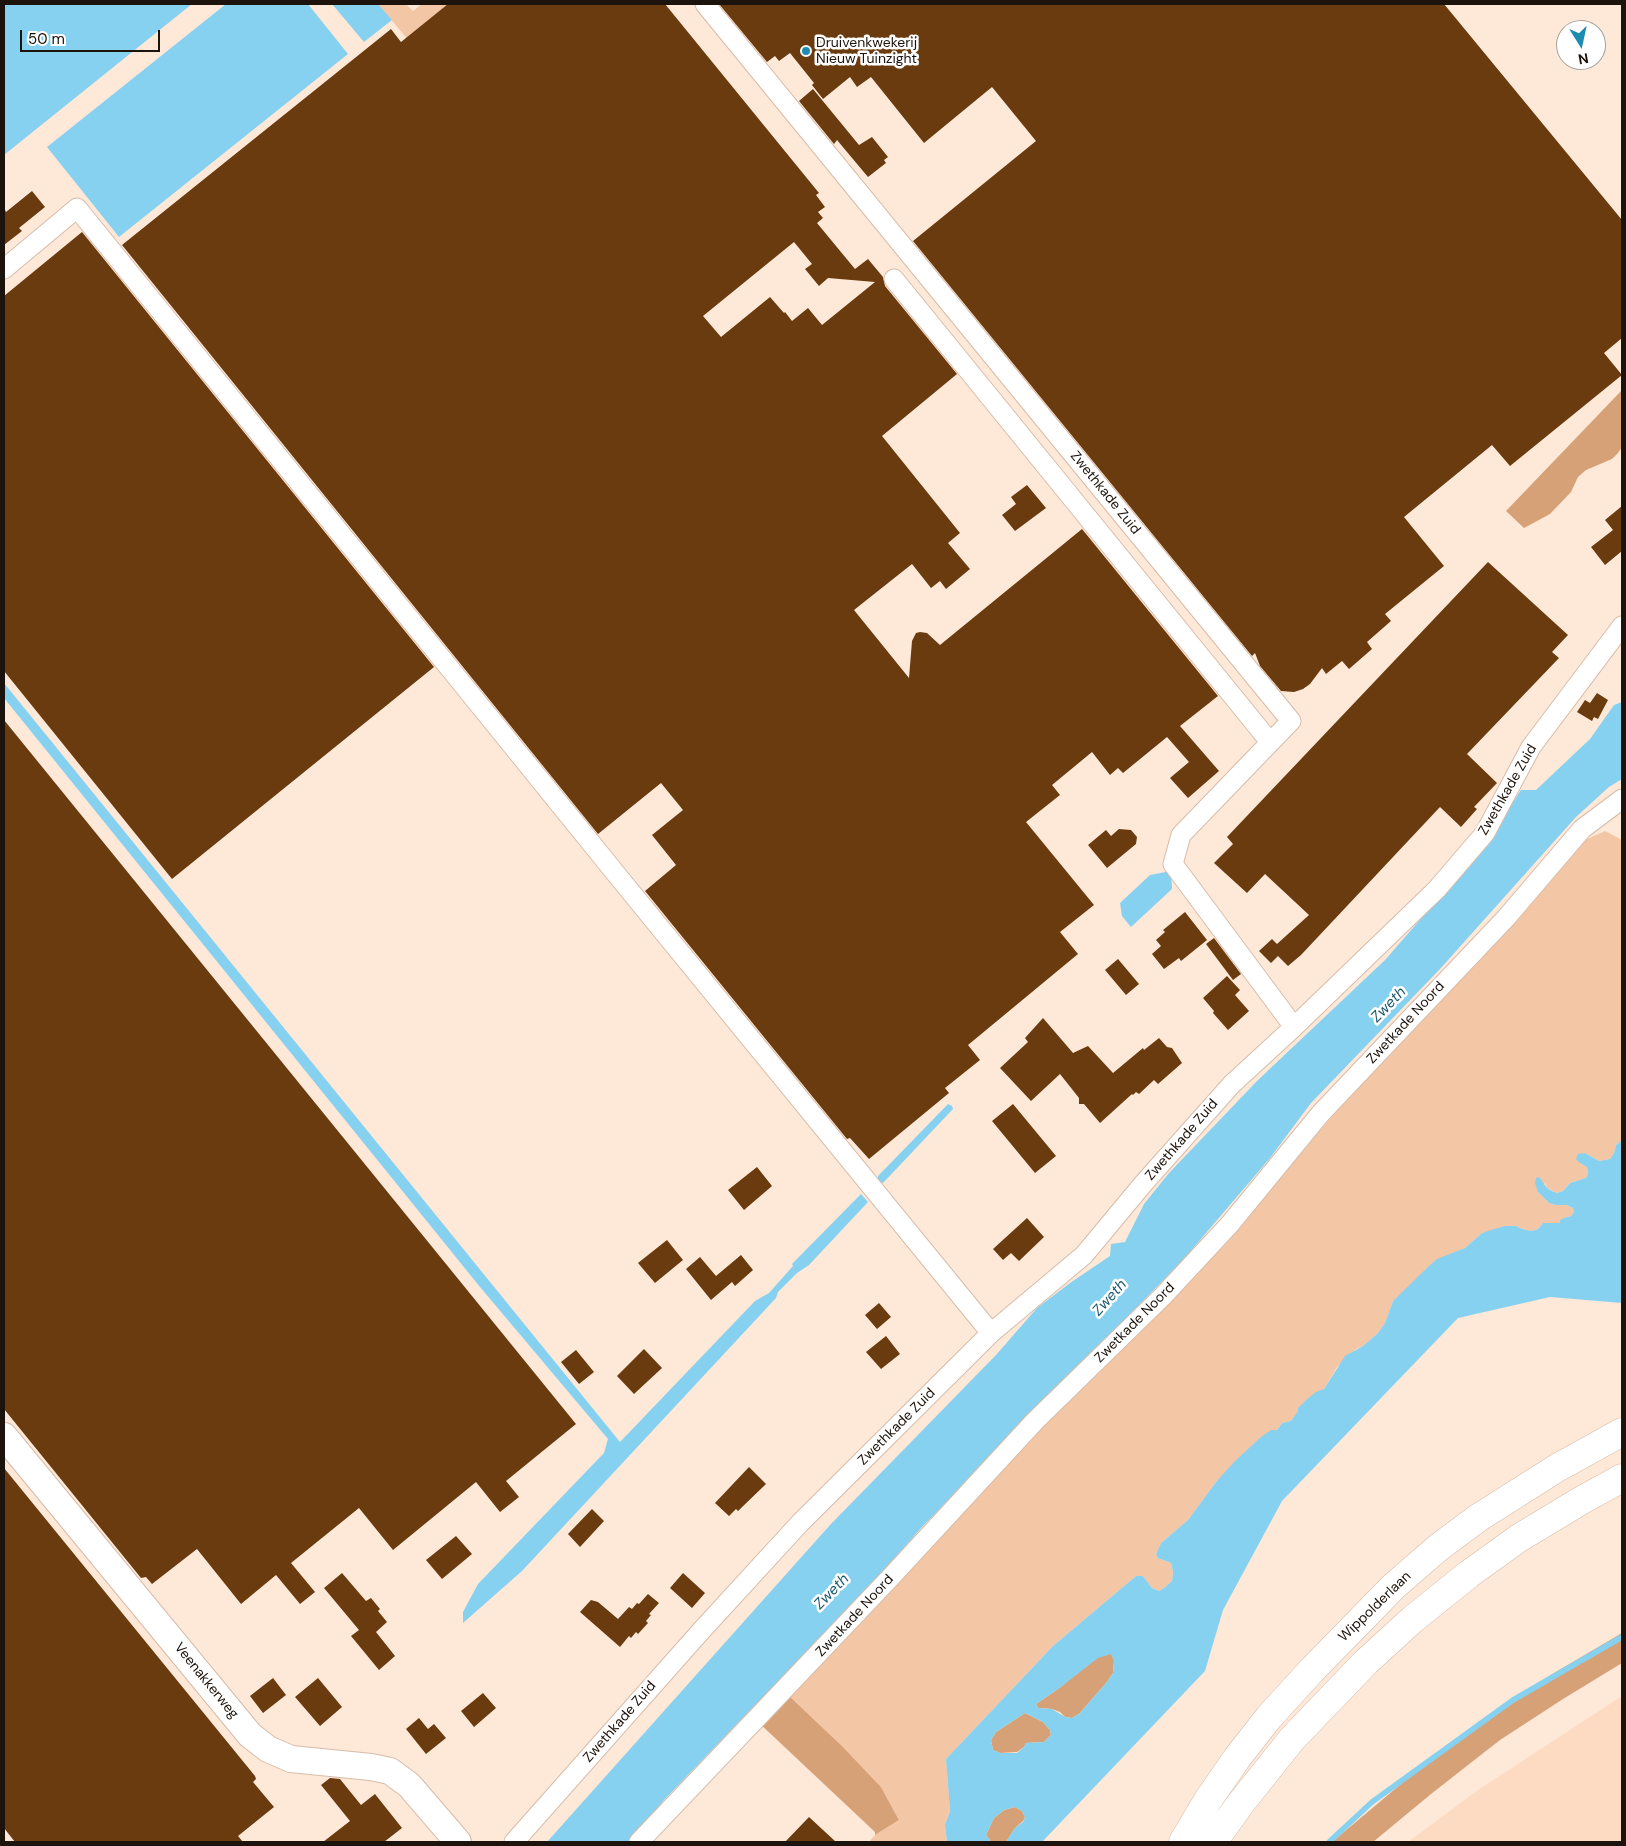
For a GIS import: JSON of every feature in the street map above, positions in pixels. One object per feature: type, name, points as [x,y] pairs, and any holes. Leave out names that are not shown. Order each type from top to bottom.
[{"type":"main road","name":"Wippolderlaan","points":[[1183,1842],[1237,1758],[1269,1717],[1325,1656],[1394,1586],[1439,1547],[1478,1518],[1549,1473],[1622,1432]]},
{"type":"main road","points":[[1213,1842],[1292,1738],[1366,1662],[1413,1619],[1469,1574],[1519,1538],[1622,1478]]},
{"type":"street","name":"Zwethkade Zuid","points":[[705,4],[1291,720],[1181,835],[1173,864],[1294,1026]]},
{"type":"street","points":[[4,269],[77,208],[614,872],[992,1333]]},
{"type":"street","name":"Zwethkade Zuid","points":[[894,279],[1270,742]]},
{"type":"street","name":"Zwethkade Zuid","points":[[514,1842],[701,1631],[800,1523],[992,1333],[1084,1256],[1143,1184],[1232,1084],[1437,889],[1485,833],[1531,747],[1622,626]]},
{"type":"street","name":"Zwetkade Noord","points":[[639,1842],[883,1586],[1035,1421],[1163,1296],[1230,1224],[1321,1113],[1506,918],[1582,829],[1622,798]]},
{"type":"street","name":"Veenakkerweg","points":[[4,1436],[250,1735],[268,1749],[291,1759],[371,1767],[390,1771],[409,1785],[458,1842]]},
{"type":"shaded area","points":[[378,4],[406,4],[413,11],[422,4],[467,4],[414,47]]},
{"type":"shaded area","points":[[1622,390],[1622,447],[1618,453],[1612,459],[1586,470],[1578,477],[1571,492],[1550,514],[1524,528],[1506,511]]},
{"type":"shaded area","points":[[1605,831],[1622,840],[1622,1140],[1616,1145],[1610,1159],[1599,1161],[1585,1153],[1580,1163],[1587,1167],[1588,1174],[1586,1178],[1570,1183],[1563,1191],[1557,1193],[1547,1188],[1545,1183],[1538,1192],[1549,1203],[1567,1205],[1573,1208],[1574,1212],[1571,1216],[1561,1219],[1559,1223],[1543,1223],[1538,1229],[1532,1231],[1516,1226],[1482,1233],[1465,1248],[1458,1251],[1393,1301],[1385,1323],[1378,1333],[1363,1346],[1356,1349],[1337,1367],[1324,1389],[1299,1411],[1291,1421],[1282,1423],[1277,1430],[1216,1482],[1188,1520],[1161,1543],[1156,1554],[1158,1558],[1171,1563],[1172,1581],[1159,1591],[1152,1588],[1143,1576],[1136,1576],[1053,1646],[946,1759],[950,1811],[945,1825],[947,1842],[869,1842],[875,1835],[899,1820],[881,1787],[842,1746],[787,1694],[795,1692],[804,1683],[806,1672],[950,1519],[1175,1297],[1384,1057],[1474,965],[1585,840]]},
{"type":"shaded area","points":[[1622,1633],[1622,1663],[1500,1740],[1373,1842],[1332,1842],[1414,1773],[1485,1719],[1549,1676]]},
{"type":"shaded area","points":[[1111,1653],[1114,1660],[1113,1673],[1079,1714],[1072,1718],[1065,1717],[1060,1712],[1052,1709],[1038,1708],[1036,1704],[1098,1657]]},
{"type":"shaded area","points":[[787,1694],[842,1746],[881,1787],[899,1820],[875,1835],[875,1832],[758,1722]]},
{"type":"shaded area","points":[[1622,1696],[1622,1842],[1408,1842],[1478,1790]]},
{"type":"shaded area","points":[[1025,1713],[1043,1722],[1050,1730],[1051,1735],[1044,1742],[1026,1743],[1017,1752],[1000,1753],[993,1750],[991,1740],[996,1732]]},
{"type":"shaded area","points":[[1015,1807],[1022,1811],[1025,1817],[1023,1821],[1015,1828],[1006,1842],[991,1842],[986,1835],[994,1818],[1004,1810]]},
{"type":"water","points":[[4,4],[192,4],[4,155]]},
{"type":"water","points":[[226,4],[308,4],[348,54],[119,237],[47,147]]},
{"type":"water","points":[[332,4],[378,4],[392,20],[364,42]]},
{"type":"water","points":[[4,683],[620,1442],[755,1301],[769,1293],[793,1266],[792,1264],[861,1194],[868,1202],[809,1265],[797,1273],[778,1292],[776,1298],[522,1571],[463,1623],[463,1612],[478,1584],[604,1453],[608,1439],[480,1287],[4,698]]},
{"type":"water","name":"Zweth","points":[[1622,702],[1622,779],[1609,787],[1576,817],[1440,969],[1311,1103],[1270,1158],[1183,1260],[922,1527],[879,1576],[664,1800],[630,1842],[547,1842],[830,1525],[996,1355],[1037,1308],[1110,1256],[1111,1244],[1125,1242],[1144,1204],[1169,1173],[1258,1080],[1385,960],[1452,883],[1493,832],[1521,790],[1536,790],[1590,739],[1614,705]]},
{"type":"water","points":[[1171,871],[1172,889],[1131,927],[1122,916],[1120,903],[1150,875]]},
{"type":"water","points":[[948,1104],[953,1109],[883,1183],[878,1181],[878,1176]]},
{"type":"water","points":[[1622,1140],[1622,1303],[1550,1297],[1458,1318],[1282,1501],[1223,1610],[1205,1671],[1042,1842],[1006,1842],[1025,1817],[1022,1811],[1015,1807],[1004,1810],[994,1818],[986,1835],[991,1842],[947,1842],[945,1825],[950,1811],[946,1759],[1053,1646],[1136,1576],[1143,1576],[1152,1588],[1159,1591],[1172,1581],[1171,1563],[1158,1558],[1156,1554],[1161,1543],[1188,1520],[1216,1482],[1234,1462],[1261,1437],[1271,1430],[1277,1430],[1282,1423],[1291,1421],[1298,1408],[1306,1400],[1316,1392],[1324,1389],[1345,1356],[1363,1346],[1378,1333],[1385,1323],[1393,1301],[1430,1265],[1437,1259],[1465,1248],[1482,1233],[1505,1226],[1516,1226],[1532,1231],[1538,1229],[1543,1223],[1559,1223],[1561,1219],[1571,1216],[1574,1212],[1573,1208],[1567,1205],[1549,1203],[1538,1192],[1535,1183],[1536,1178],[1539,1177],[1547,1188],[1552,1191],[1557,1193],[1563,1191],[1570,1183],[1586,1178],[1588,1174],[1587,1167],[1576,1159],[1578,1154],[1585,1153],[1599,1161],[1610,1159],[1616,1145]],"holes":[[[1111,1654],[1114,1660],[1113,1673],[1079,1714],[1072,1718],[1065,1717],[1052,1709],[1038,1708],[1036,1704],[1098,1658]],[[1025,1713],[1043,1722],[1050,1730],[1051,1735],[1044,1742],[1026,1743],[1017,1753],[1000,1753],[993,1750],[991,1740],[996,1732]]]},
{"type":"building","points":[[448,4],[665,4],[819,193],[816,195],[825,207],[818,212],[823,218],[817,223],[855,269],[868,259],[883,277],[885,286],[957,374],[882,436],[960,533],[948,543],[970,569],[946,589],[940,581],[931,588],[912,564],[854,610],[909,678],[912,641],[916,633],[927,633],[940,645],[1082,529],[1218,696],[1180,726],[1219,771],[1188,798],[1170,778],[1189,762],[1167,737],[1123,773],[1118,768],[1110,775],[1092,752],[1052,785],[1060,795],[1026,822],[1094,905],[1060,932],[1078,954],[968,1045],[980,1060],[945,1088],[949,1093],[869,1159],[850,1138],[847,1139],[645,891],[676,865],[652,835],[683,810],[661,783],[598,834],[122,245],[391,29],[401,42]],"holes":[[[794,242],[812,264],[805,269],[819,286],[828,278],[875,282],[822,325],[808,308],[792,321],[770,297],[721,337],[703,316]]]},
{"type":"building","points":[[719,4],[1444,4],[1622,220],[1622,338],[1604,353],[1622,375],[1510,466],[1492,445],[1404,517],[1444,566],[1385,614],[1391,621],[1367,642],[1372,649],[1349,669],[1342,661],[1326,674],[1322,668],[1310,684],[1303,689],[1294,692],[1281,691],[1260,666],[1255,653],[1252,656],[913,241],[1036,141],[992,87],[924,143],[871,77],[857,87],[850,77],[823,99],[812,85],[814,83],[790,53],[779,61],[775,56],[767,62]]},
{"type":"building","points":[[813,89],[859,145],[872,137],[888,157],[884,160],[886,163],[868,177],[837,140],[834,144],[799,101]]},
{"type":"building","points":[[32,191],[45,207],[19,228],[22,231],[4,245],[4,208],[6,212]]},
{"type":"building","points":[[82,232],[434,667],[172,879],[4,671],[4,296]]},
{"type":"building","points":[[1027,485],[1046,508],[1015,531],[1002,515],[1016,504],[1011,497]]},
{"type":"building","points":[[1622,506],[1622,551],[1605,565],[1591,547],[1613,530],[1605,520]]},
{"type":"building","points":[[1488,562],[1568,635],[1552,652],[1559,658],[1467,754],[1497,783],[1474,807],[1477,809],[1461,827],[1440,807],[1301,955],[1288,966],[1278,956],[1271,963],[1259,951],[1272,939],[1277,944],[1309,915],[1265,874],[1247,893],[1214,863],[1233,844],[1227,837]]},
{"type":"building","points":[[1597,693],[1608,700],[1598,719],[1594,717],[1592,721],[1577,712],[1585,700],[1590,703]]},
{"type":"building","points":[[4,720],[576,1424],[506,1481],[519,1497],[500,1512],[476,1482],[393,1550],[359,1508],[291,1563],[315,1592],[300,1604],[276,1575],[241,1604],[197,1549],[152,1584],[146,1577],[141,1578],[4,1409]]},
{"type":"building","points":[[1119,829],[1131,830],[1137,837],[1136,844],[1107,868],[1088,845],[1106,830],[1111,836]]},
{"type":"building","points":[[1185,912],[1207,940],[1181,961],[1179,958],[1164,969],[1152,954],[1161,946],[1156,940],[1165,932],[1163,930]]},
{"type":"building","points":[[1214,938],[1241,974],[1233,980],[1206,944]]},
{"type":"building","points":[[1118,959],[1139,984],[1126,995],[1105,970]]},
{"type":"building","points":[[1227,976],[1240,990],[1235,995],[1249,1011],[1228,1030],[1203,998]]},
{"type":"building","points":[[1043,1018],[1073,1053],[1088,1046],[1113,1073],[1143,1048],[1144,1050],[1159,1038],[1167,1047],[1172,1048],[1182,1063],[1158,1084],[1154,1080],[1139,1094],[1136,1092],[1132,1094],[1100,1123],[1084,1104],[1079,1104],[1079,1098],[1060,1074],[1031,1101],[1000,1068],[1028,1042],[1025,1038]]},
{"type":"building","points":[[1013,1104],[1056,1156],[1035,1173],[992,1121]]},
{"type":"building","points":[[757,1167],[772,1186],[744,1210],[728,1190]]},
{"type":"building","points":[[1027,1218],[1044,1237],[1019,1261],[1011,1253],[1003,1260],[993,1249]]},
{"type":"building","points":[[667,1240],[683,1260],[655,1283],[638,1263]]},
{"type":"building","points":[[741,1255],[753,1270],[735,1286],[732,1282],[711,1300],[686,1269],[700,1257],[716,1276]]},
{"type":"building","points":[[879,1303],[891,1317],[877,1329],[865,1315]]},
{"type":"building","points":[[886,1336],[900,1354],[881,1369],[866,1352]]},
{"type":"building","points":[[644,1349],[662,1368],[634,1394],[617,1376]]},
{"type":"building","points":[[576,1350],[594,1372],[579,1384],[561,1362]]},
{"type":"building","points":[[749,1467],[766,1484],[738,1511],[736,1509],[729,1516],[715,1503]]},
{"type":"building","points":[[4,1468],[255,1776],[256,1779],[253,1782],[274,1807],[238,1836],[243,1842],[15,1842],[4,1828]]},
{"type":"building","points":[[592,1509],[604,1521],[580,1547],[568,1534]]},
{"type":"building","points":[[456,1536],[472,1554],[442,1579],[426,1560]]},
{"type":"building","points":[[342,1573],[366,1601],[371,1598],[387,1622],[376,1632],[395,1656],[379,1670],[351,1636],[359,1630],[324,1588]]},
{"type":"building","points":[[683,1573],[705,1593],[692,1608],[670,1588]]},
{"type":"building","points":[[648,1594],[659,1603],[649,1614],[651,1615],[646,1621],[648,1623],[638,1634],[636,1632],[631,1638],[629,1636],[620,1647],[580,1612],[591,1600],[598,1602],[618,1619],[629,1607],[632,1609]]},
{"type":"building","points":[[273,1678],[286,1695],[263,1713],[250,1696]]},
{"type":"building","points":[[318,1678],[342,1707],[320,1726],[295,1697]]},
{"type":"building","points":[[483,1693],[496,1708],[474,1727],[461,1711]]},
{"type":"building","points":[[419,1718],[428,1729],[434,1724],[446,1738],[426,1754],[406,1729]]},
{"type":"building","points":[[330,1778],[340,1779],[361,1805],[375,1794],[402,1828],[384,1842],[323,1842],[350,1821],[321,1785]]},
{"type":"building","points":[[809,1817],[836,1842],[785,1842]]},
{"type":"waterway","points":[[1329,1842],[1372,1802],[1513,1700],[1622,1637]]},
{"type":"place","name":"Druivenkwekerij Nieuw Tuinzight","points":[[806,51]]}]
